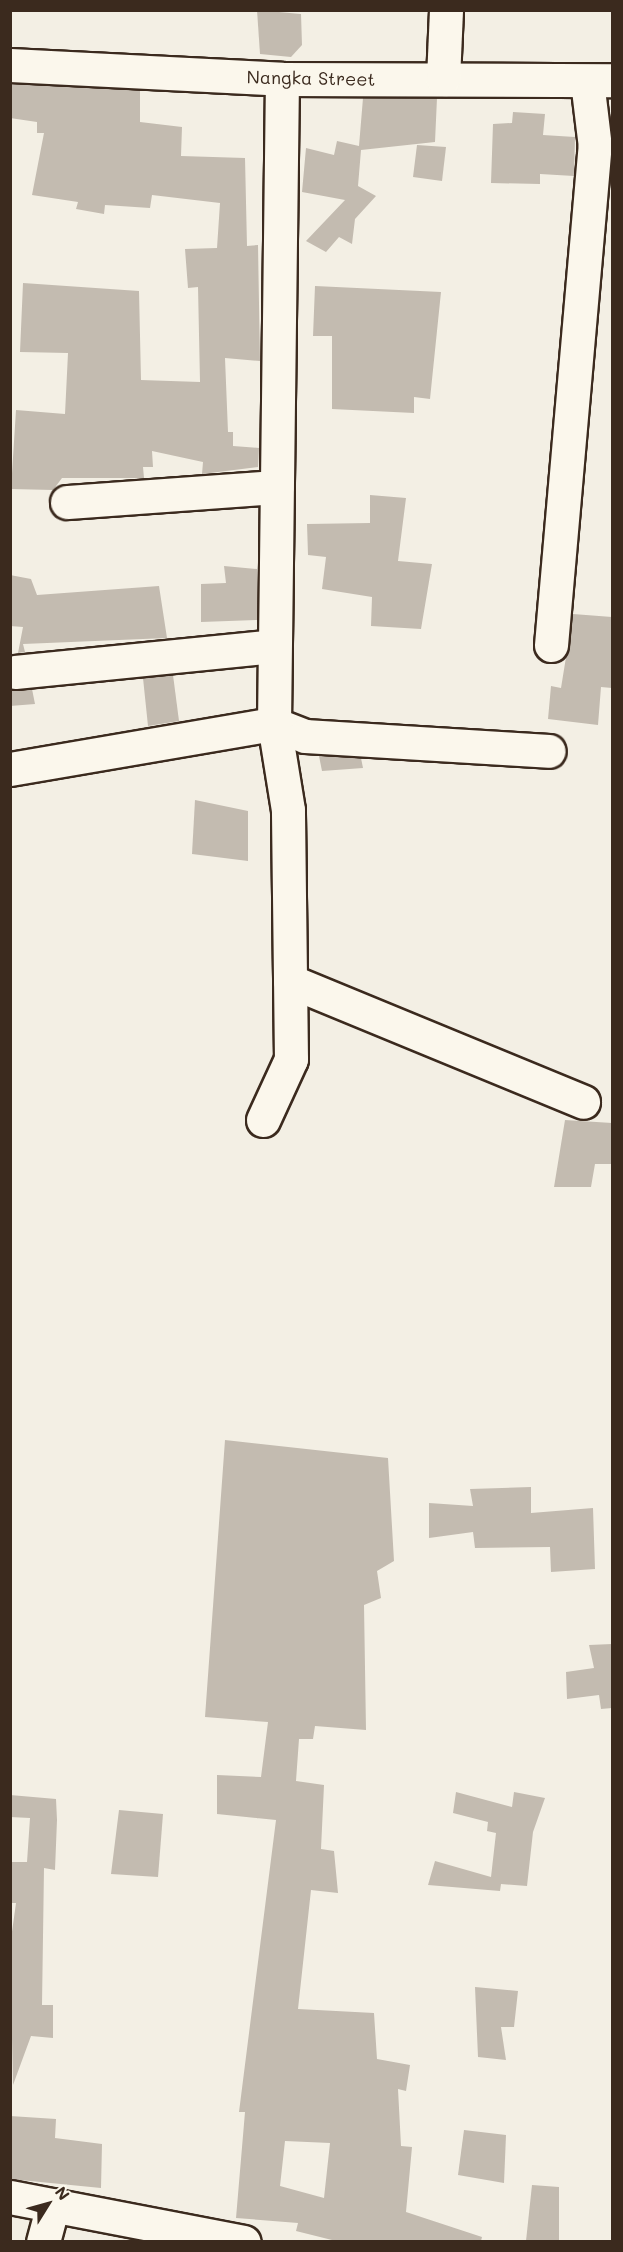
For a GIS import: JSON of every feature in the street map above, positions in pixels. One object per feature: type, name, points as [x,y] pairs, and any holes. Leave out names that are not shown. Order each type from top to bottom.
[{"type":"street","points":[[443,79],[446,10]]},
{"type":"street","name":"Nangka Street","points":[[10,65],[282,79],[600,80]]},
{"type":"street","points":[[263,1120],[291,1059],[288,810],[274,724],[282,79]]},
{"type":"street","points":[[551,645],[600,80]]},
{"type":"street","points":[[67,502],[276,487]]},
{"type":"street","points":[[15,672],[274,646]]},
{"type":"street","points":[[10,769],[274,724],[305,736],[549,751]]},
{"type":"street","points":[[290,981],[584,1102]]},
{"type":"street","points":[[10,2197],[244,2241]]},
{"type":"street","points":[[42,2241],[53,2205]]},
{"type":"building","points":[[257,10],[301,14],[302,45],[291,57],[260,54]]},
{"type":"building","points":[[10,84],[140,90],[140,122],[182,127],[181,156],[245,158],[247,246],[258,245],[260,361],[225,358],[228,432],[233,432],[233,446],[259,448],[258,467],[202,474],[203,462],[152,451],[153,467],[143,467],[144,478],[62,478],[53,490],[11,489],[16,410],[65,414],[68,353],[20,352],[23,283],[139,291],[141,380],[200,382],[198,287],[188,288],[185,249],[217,248],[220,203],[152,195],[150,208],[105,205],[104,214],[76,209],[78,202],[32,195],[44,133],[37,133],[37,122],[10,118]]},
{"type":"building","points":[[363,98],[437,98],[435,142],[361,150],[358,186],[376,196],[355,219],[352,244],[339,237],[326,252],[306,241],[345,200],[302,192],[306,148],[334,155],[337,141],[359,146]]},
{"type":"building","points":[[513,112],[545,114],[543,135],[575,137],[574,176],[540,174],[540,184],[491,183],[493,124],[512,123]]},
{"type":"building","points":[[417,145],[446,147],[442,181],[413,177]]},
{"type":"building","points":[[315,286],[441,292],[430,399],[414,397],[414,413],[332,409],[332,336],[313,336]]},
{"type":"building","points":[[370,495],[406,498],[398,561],[432,564],[421,629],[371,626],[372,597],[322,589],[326,557],[308,555],[307,524],[370,523]]},
{"type":"building","points":[[224,566],[257,569],[257,620],[201,622],[201,584],[226,583]]},
{"type":"building","points":[[10,575],[31,579],[37,595],[159,586],[167,638],[23,644],[25,652],[18,653],[23,627],[10,626]]},
{"type":"building","points":[[573,614],[612,617],[612,688],[601,687],[598,725],[548,719],[551,686],[561,688]]},
{"type":"building","points":[[173,675],[179,721],[148,726],[143,678]]},
{"type":"building","points":[[32,689],[35,704],[10,706],[11,690]]},
{"type":"building","points":[[319,756],[361,758],[363,768],[322,771]]},
{"type":"building","points":[[195,800],[248,811],[248,861],[192,854]]},
{"type":"building","points":[[565,1120],[612,1123],[612,1164],[595,1164],[591,1187],[554,1187]]},
{"type":"building","points":[[225,1440],[388,1458],[394,1561],[377,1571],[381,1598],[364,1605],[366,1730],[315,1726],[313,1739],[299,1739],[296,1781],[324,1785],[321,1849],[334,1851],[338,1893],[311,1890],[298,2009],[374,2013],[377,2059],[410,2065],[406,2091],[398,2089],[401,2146],[412,2147],[406,2212],[482,2237],[481,2241],[336,2241],[296,2231],[298,2223],[236,2218],[245,2112],[239,2112],[276,1820],[217,1814],[217,1775],[261,1777],[268,1722],[205,1717]],"holes":[[[285,2141],[330,2143],[324,2198],[280,2186]]]},
{"type":"building","points":[[531,1487],[531,1513],[593,1508],[595,1569],[551,1572],[550,1547],[475,1548],[473,1532],[429,1538],[429,1503],[473,1506],[470,1489]]},
{"type":"building","points":[[612,1644],[612,1708],[601,1709],[599,1695],[567,1699],[566,1672],[594,1668],[589,1645]]},
{"type":"building","points":[[456,1792],[512,1807],[514,1792],[545,1798],[533,1832],[527,1886],[501,1884],[500,1891],[428,1885],[435,1861],[491,1877],[496,1833],[487,1831],[488,1822],[453,1813]]},
{"type":"building","points":[[10,1795],[56,1799],[57,1820],[55,1870],[44,1868],[42,2005],[53,2005],[53,2038],[31,2036],[13,2085],[10,1946],[16,1903],[10,1903],[10,1862],[27,1862],[30,1818],[10,1817]]},
{"type":"building","points":[[119,1810],[163,1814],[158,1877],[111,1874]]},
{"type":"building","points":[[475,1987],[518,1991],[514,2027],[501,2027],[506,2060],[478,2057]]},
{"type":"building","points":[[10,2116],[56,2119],[55,2138],[102,2144],[101,2188],[10,2179]]},
{"type":"building","points":[[464,2130],[506,2135],[504,2183],[458,2175]]},
{"type":"building","points":[[532,2185],[559,2187],[559,2241],[526,2241]]}]
